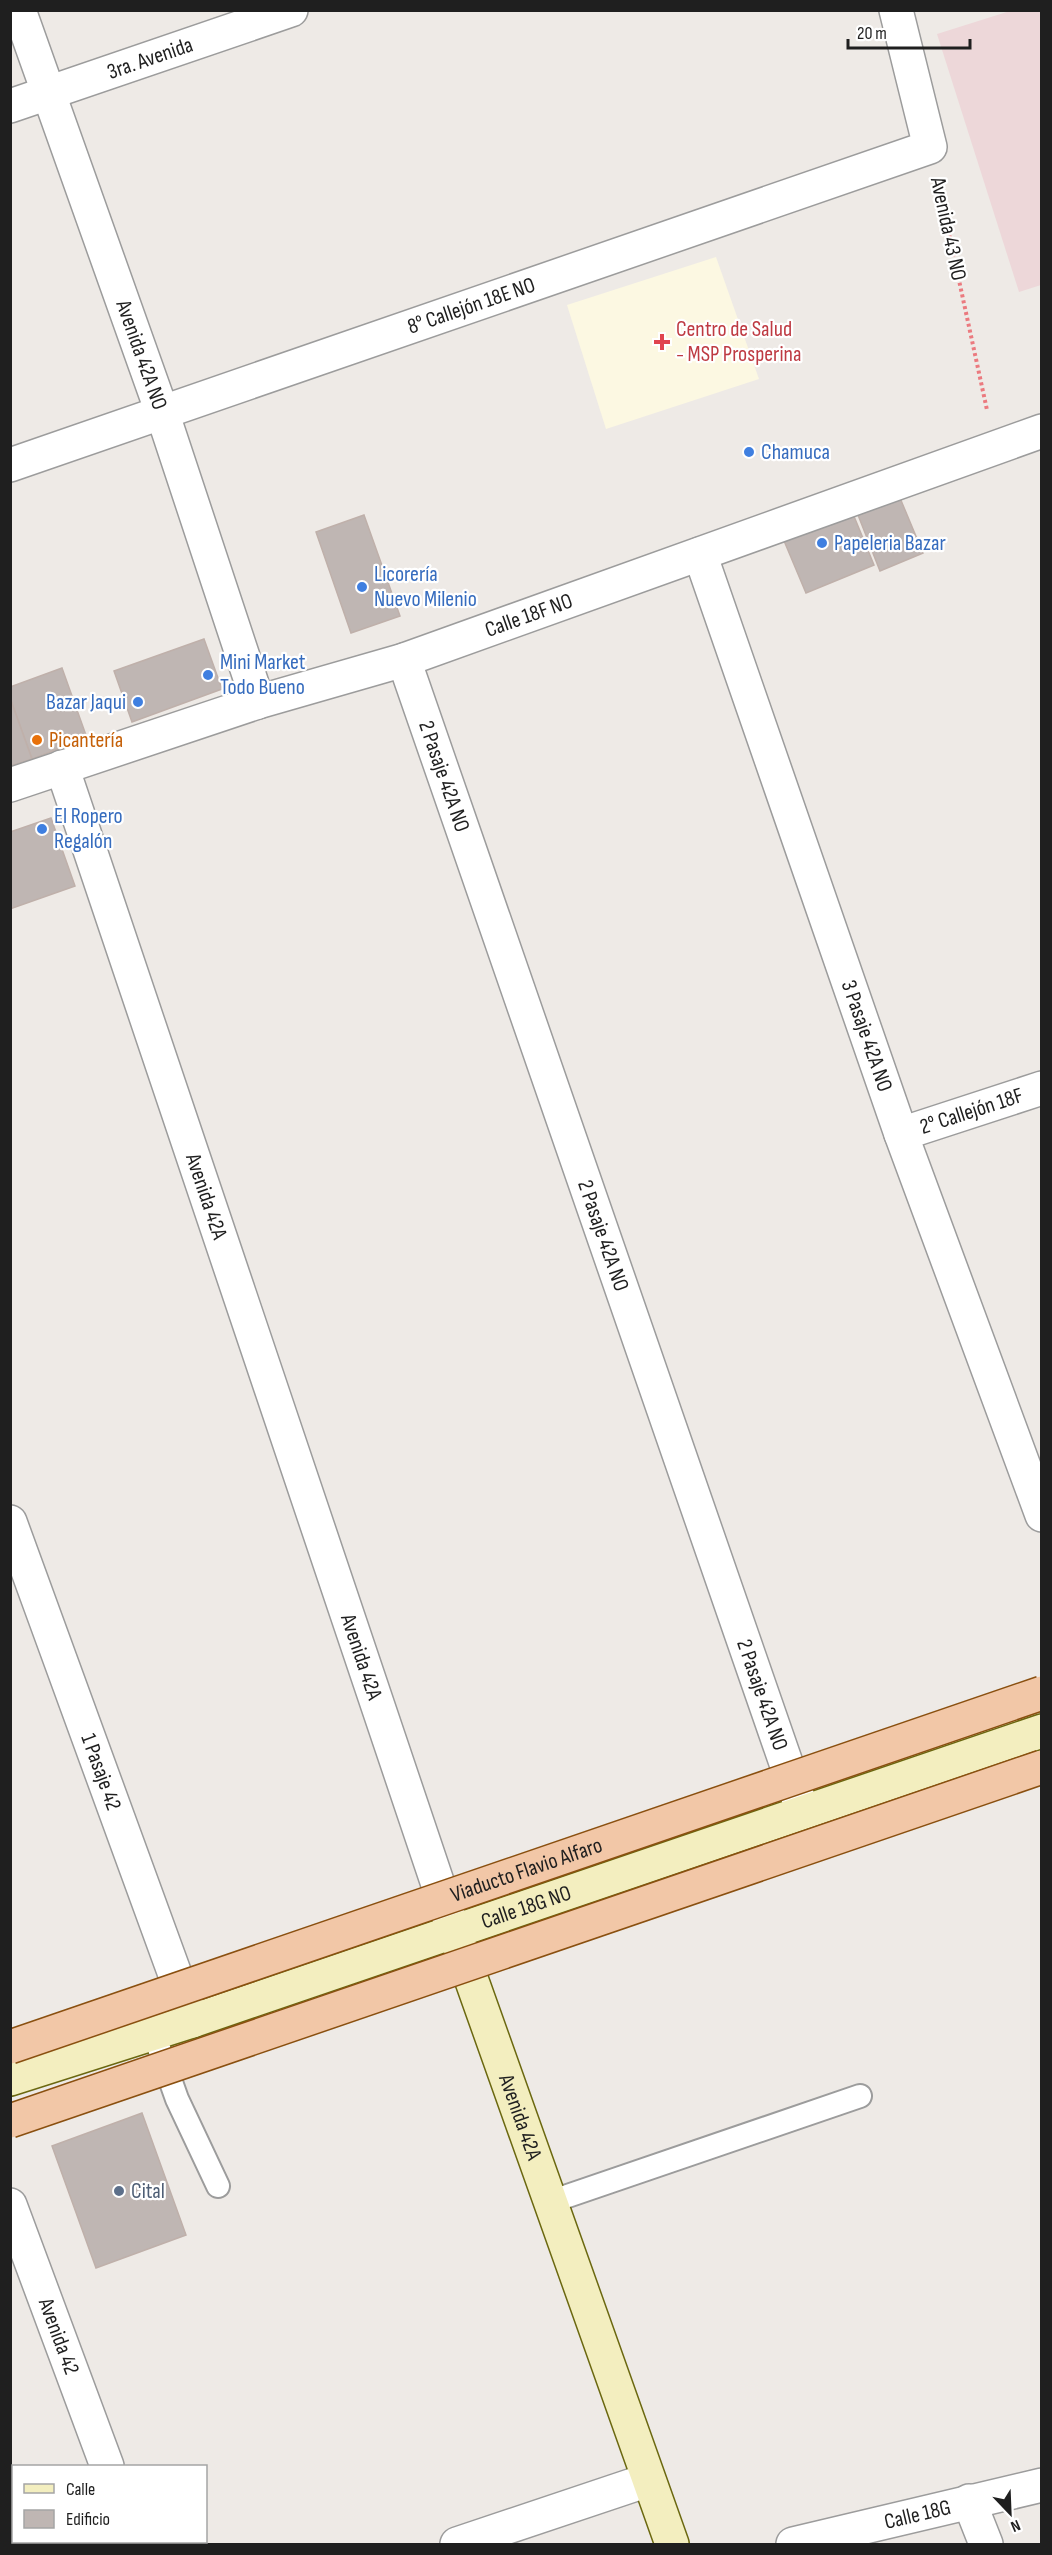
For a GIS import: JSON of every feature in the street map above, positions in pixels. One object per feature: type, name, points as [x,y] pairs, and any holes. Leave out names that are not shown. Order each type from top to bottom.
[{"type":"main road","name":"Viaducto Flavio Alfaro","points":[[10,2047],[1041,1692]]},
{"type":"main road","points":[[10,2121],[1041,1767]]},
{"type":"street","name":"Avenida 42A NO","points":[[19,10],[162,412],[258,702]]},
{"type":"street","name":"3ra. Avenida","points":[[10,106],[291,10]]},
{"type":"street","name":"Avenida 43 NO","points":[[896,10],[930,147]]},
{"type":"street","name":"8° Callejón 18E NO","points":[[10,465],[930,147]]},
{"type":"street","name":"Calle 18F NO","points":[[10,785],[258,702],[404,660],[1041,431]]},
{"type":"street","name":"3 Pasaje 42A NO","points":[[700,554],[901,1134],[1041,1515]]},
{"type":"street","name":"2 Pasaje 42A NO","points":[[404,660],[803,1812]]},
{"type":"street","name":"Avenida 42A","points":[[62,767],[454,1932],[672,2544]]},
{"type":"street","name":"2° Callejón 18F","points":[[901,1134],[1041,1089]]},
{"type":"street","name":"1 Pasaje 42","points":[[10,1522],[192,2021]]},
{"type":"street","name":"Calle 18G NO","points":[[10,2079],[154,2034],[1041,1731]]},
{"type":"street","name":"Avenida 42","points":[[10,2205],[107,2465]]},
{"type":"street","points":[[458,2544],[648,2480]]},
{"type":"street","name":"Calle 18G","points":[[793,2544],[1041,2485]]},
{"type":"street","points":[[969,2501],[986,2544]]},
{"type":"lane","points":[[154,2034],[177,2099],[218,2186]]},
{"type":"lane","points":[[550,2202],[860,2096]]},
{"type":"path","name":"Avenida 43 NO","points":[[930,147],[995,449]]},
{"type":"shaded area","points":[[1010,11],[1042,11],[1041,285],[1019,292],[937,34]]},
{"type":"shaded area","name":"Centro de Salud - MSP Prosperina","points":[[716,257],[759,379],[606,429],[567,305]]},
{"type":"building","points":[[900,498],[923,553],[880,571],[858,515]]},
{"type":"building","points":[[851,509],[874,565],[806,593],[782,536]]},
{"type":"building","points":[[364,515],[400,616],[351,633],[316,532]]},
{"type":"building","points":[[204,639],[222,689],[132,722],[114,671]]},
{"type":"building","points":[[62,668],[87,738],[32,759],[10,698],[10,687]]},
{"type":"building","points":[[10,698],[32,759],[10,766]]},
{"type":"building","points":[[51,818],[75,886],[10,909],[10,832]]},
{"type":"building","name":"Cital","points":[[142,2113],[186,2235],[96,2268],[52,2146]]},
{"type":"place","name":"Centro de Salud - MSP Prosperina","points":[[662,342]]},
{"type":"place","name":"Chamuca","points":[[749,452]]},
{"type":"place","name":"Papeleria Bazar","points":[[822,543]]},
{"type":"place","name":"Licorería Nuevo Milenio","points":[[362,587]]},
{"type":"place","name":"Mini Market Todo Bueno","points":[[208,675]]},
{"type":"place","name":"Bazar Jaqui","points":[[138,702]]},
{"type":"place","name":"Picantería","points":[[37,740]]},
{"type":"place","name":"El Ropero Regalón","points":[[42,829]]},
{"type":"place","name":"Cital","points":[[119,2191]]}]
